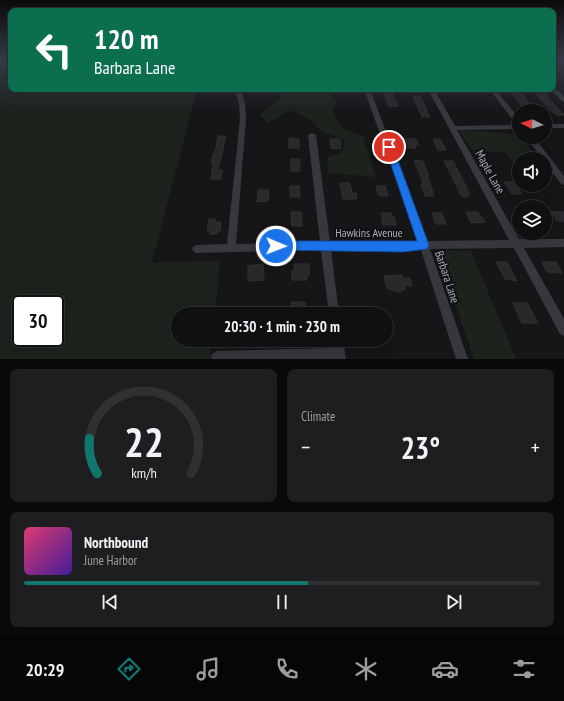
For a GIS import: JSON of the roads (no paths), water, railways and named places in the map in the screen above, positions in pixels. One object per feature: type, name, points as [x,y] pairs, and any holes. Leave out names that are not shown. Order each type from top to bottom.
[{"type":"street","points":[[231,247],[241,135],[242,104],[239,92]]},
{"type":"street","name":"Barbara Lane","points":[[368,92],[424,245],[462,359]]},
{"type":"street","name":"Maple Lane","points":[[433,92],[564,330]]},
{"type":"street","points":[[494,92],[512,114]]},
{"type":"street","points":[[556,92],[564,100]]},
{"type":"street","points":[[552,126],[564,126]]},
{"type":"street","points":[[452,128],[512,127]]},
{"type":"street","points":[[312,135],[333,307]]},
{"type":"street","points":[[535,144],[564,182]]},
{"type":"street","name":"Hawkins Avenue","points":[[198,248],[326,246],[403,247],[424,245],[564,243]]},
{"type":"street","points":[[217,357],[339,356]]}]
